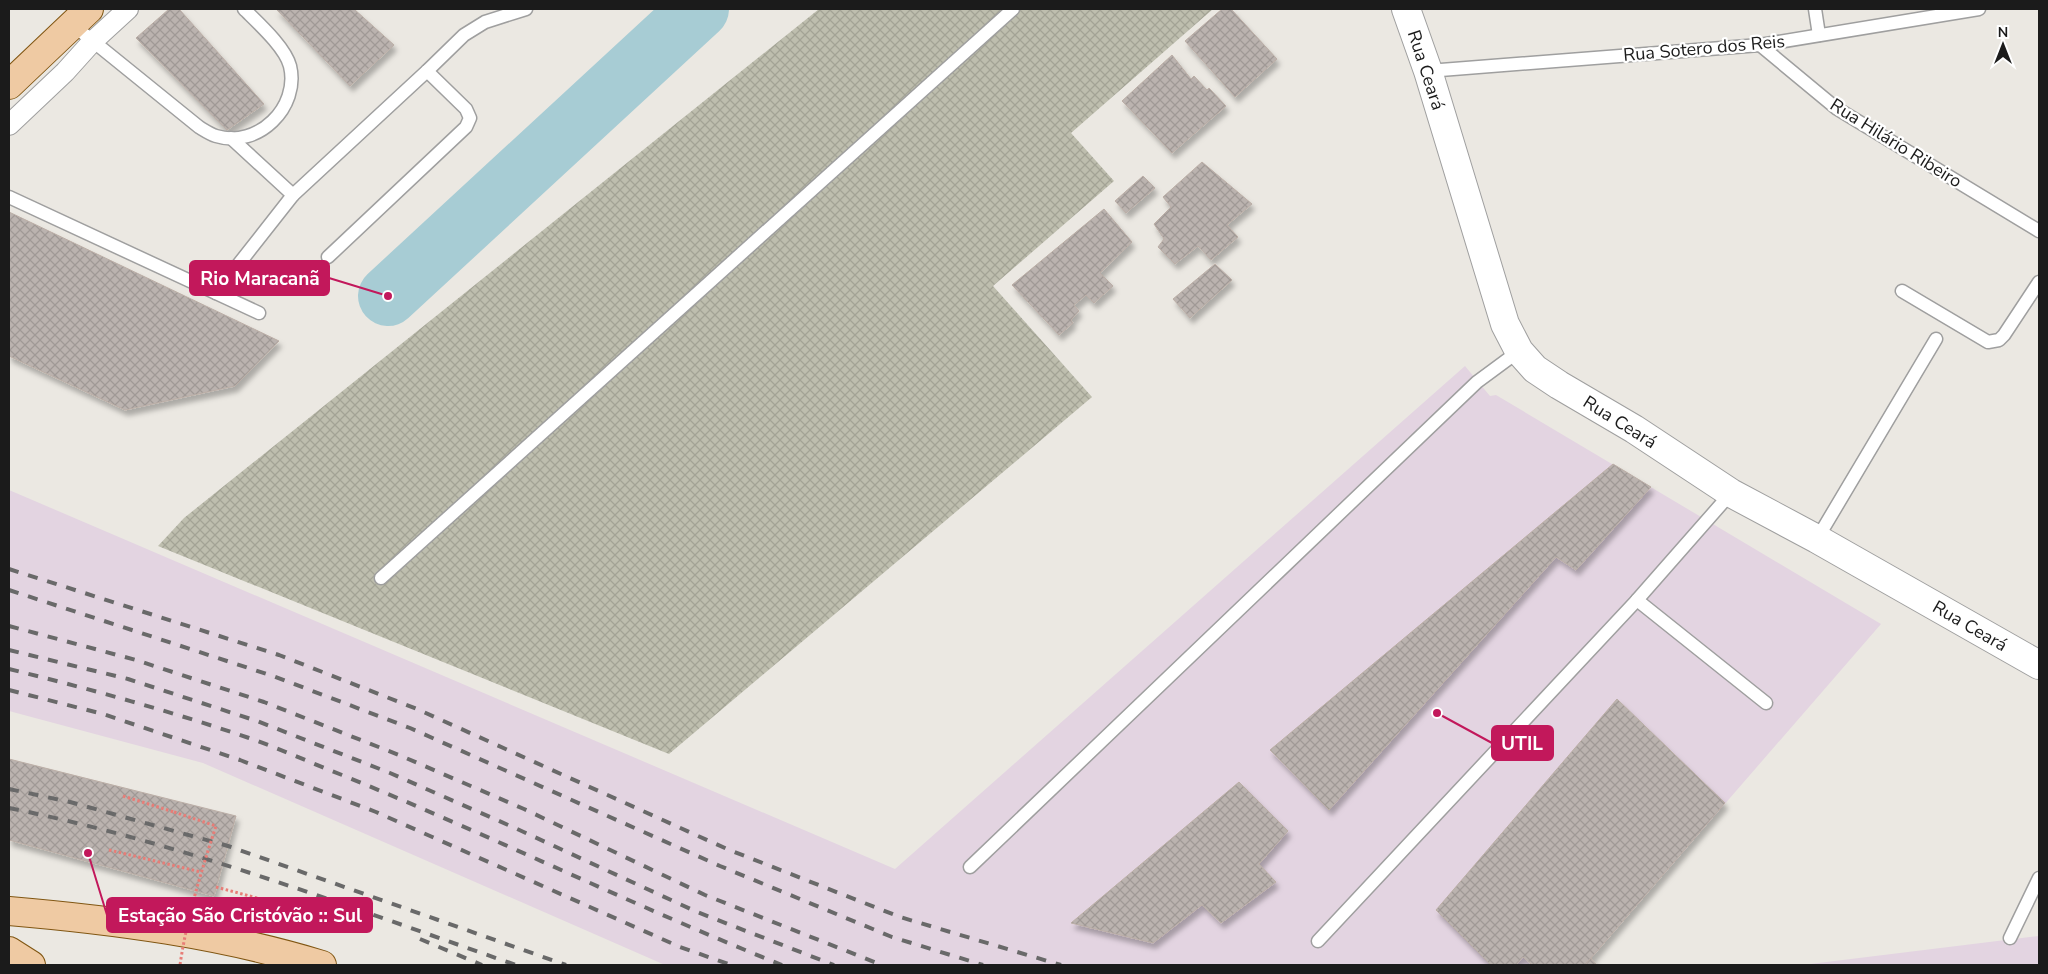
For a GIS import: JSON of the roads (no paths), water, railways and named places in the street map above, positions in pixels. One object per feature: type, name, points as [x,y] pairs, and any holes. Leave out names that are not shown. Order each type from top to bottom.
[{"type":"main road","points":[[9,84],[85,25]]},
{"type":"main road","points":[[9,911],[154,927],[279,952],[322,965]]},
{"type":"main road","points":[[9,951],[31,965]]},
{"type":"street","points":[[9,125],[65,72],[85,25],[128,9]]},
{"type":"street","name":"Rua Ceará","points":[[1406,9],[1428,71],[1505,324],[1519,351],[1535,369],[1634,429],[1731,493],[1817,539],[2039,665]]},
{"type":"lane","points":[[85,25],[199,126],[215,136],[231,138],[252,135],[270,125],[284,109],[292,86],[290,64],[278,46],[244,9]]},
{"type":"lane","points":[[216,292],[293,195],[427,71],[464,34],[485,22],[526,9]]},
{"type":"lane","points":[[381,578],[1013,9]]},
{"type":"lane","points":[[1815,9],[1819,35]]},
{"type":"lane","name":"Rua Sotero dos Reis","points":[[1428,71],[1760,45],[1978,9]]},
{"type":"lane","name":"Rua Hilário Ribeiro","points":[[1760,45],[1836,108],[2039,231]]},
{"type":"lane","points":[[328,257],[466,126],[470,118],[466,109],[427,71]]},
{"type":"lane","points":[[231,138],[293,195]]},
{"type":"lane","points":[[9,197],[258,313]]},
{"type":"lane","points":[[1902,291],[1988,342],[1999,340],[2004,336],[2039,282]]},
{"type":"lane","points":[[1817,539],[1936,339]]},
{"type":"lane","points":[[970,866],[1477,382],[1519,351]]},
{"type":"lane","points":[[1318,941],[1637,600],[1731,493]]},
{"type":"lane","points":[[1637,600],[1766,703]]},
{"type":"lane","points":[[2010,938],[2039,878]]},
{"type":"waterway","points":[[388,296],[699,9]]},
{"type":"railway","points":[[9,569],[279,655],[417,709],[727,849],[900,917],[1061,965]]},
{"type":"railway","points":[[9,590],[273,676],[410,728],[720,866],[892,937],[983,965]]},
{"type":"railway","points":[[9,626],[136,660],[264,702],[399,755],[524,809],[705,895],[882,965]]},
{"type":"railway","points":[[9,650],[128,679],[257,721],[390,773],[697,912],[834,965]]},
{"type":"railway","points":[[9,669],[160,710],[273,747],[397,798],[672,919],[782,965]]},
{"type":"railway","points":[[9,690],[103,714],[240,760],[376,812],[680,947],[731,965]]},
{"type":"railway","points":[[9,789],[70,802],[228,846],[566,965]]},
{"type":"railway","points":[[9,808],[74,822],[202,858],[328,899],[516,965]]},
{"type":"railway","points":[[420,939],[482,965]]},
{"type":"place","name":"Rio Maracanã","points":[[388,296]]},
{"type":"place","name":"UTIL","points":[[1437,713]]},
{"type":"place","name":"Estação São Cristóvão :: Sul","points":[[88,853]]}]
